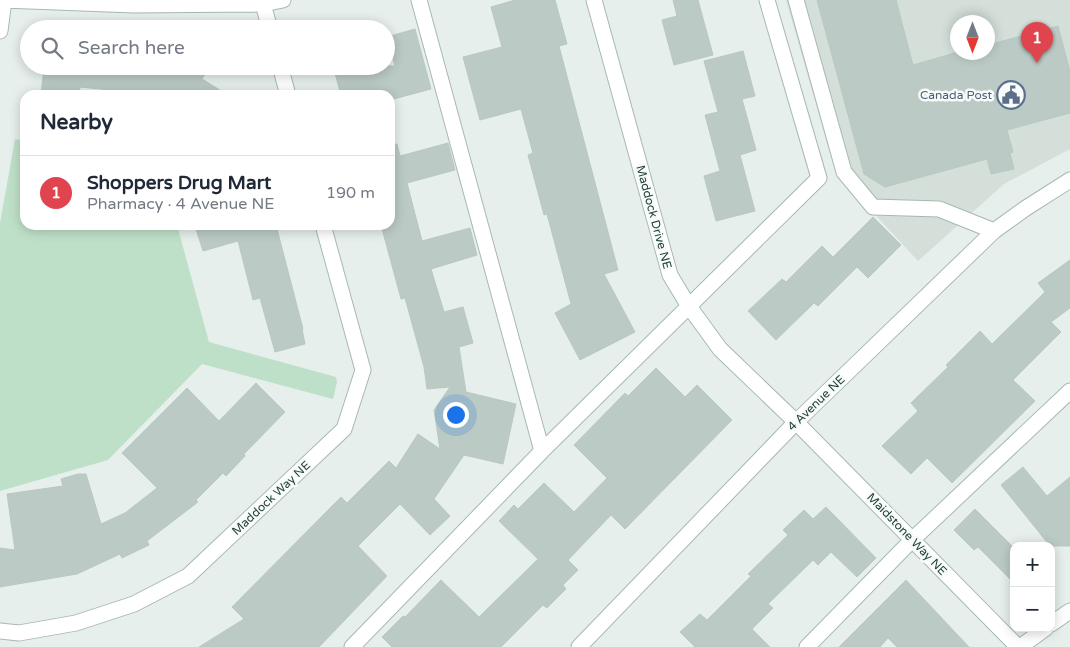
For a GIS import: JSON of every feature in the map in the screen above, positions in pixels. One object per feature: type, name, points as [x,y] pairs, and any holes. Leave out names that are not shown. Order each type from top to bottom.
[{"type":"street","points":[[0,31],[3,0],[134,5],[263,4],[283,0]]},
{"type":"street","points":[[419,0],[542,451]]},
{"type":"street","name":"Maddock Drive NE","points":[[594,0],[670,274],[688,305],[720,349],[796,422]]},
{"type":"street","points":[[352,647],[542,451],[688,305],[819,178],[767,0]]},
{"type":"street","points":[[796,0],[844,172],[873,207],[939,209],[994,231]]},
{"type":"street","points":[[263,4],[267,20]]},
{"type":"street","points":[[282,75],[287,90]]},
{"type":"street","name":"4 Avenue NE","points":[[579,647],[796,422],[994,231],[1070,180]]},
{"type":"street","name":"Maddock Way NE","points":[[0,631],[19,633],[76,623],[134,604],[188,576],[344,429],[362,370],[324,230]]},
{"type":"street","points":[[808,647],[912,540],[1070,391]]},
{"type":"street","name":"Maidstone Way NE","points":[[796,422],[1019,647],[1040,632]]},
{"type":"street","points":[[1055,621],[1070,611]]},
{"type":"shaded area","points":[[786,0],[1070,0],[1070,149],[1004,184],[918,261],[835,171]]},
{"type":"green space","points":[[15,139],[20,140],[20,230],[178,230],[209,342],[336,377],[337,382],[333,399],[202,364],[108,460],[0,491],[0,223]]},
{"type":"building","points":[[515,0],[555,0],[567,44],[559,46],[618,270],[604,274],[635,332],[580,360],[555,313],[571,304],[547,214],[544,215],[528,155],[533,153],[521,109],[480,120],[463,57],[502,47],[491,7]]},
{"type":"building","points":[[673,0],[698,0],[713,55],[674,65],[662,20],[677,16]]},
{"type":"building","points":[[817,0],[896,0],[913,65],[950,54],[950,60],[995,60],[995,43],[1058,26],[1070,71],[1070,113],[1007,130],[1013,152],[1010,153],[1014,169],[991,174],[987,159],[885,187],[864,174]]},
{"type":"building","points":[[415,29],[431,89],[395,99],[395,90],[340,90],[335,75],[395,75],[395,35]]},
{"type":"building","points":[[743,51],[755,96],[742,99],[756,150],[740,155],[755,211],[716,221],[704,176],[720,171],[705,115],[718,112],[704,61]]},
{"type":"building","points":[[43,75],[204,75],[202,79],[220,90],[110,90],[80,87],[80,90],[42,90]]},
{"type":"building","points":[[448,143],[455,170],[407,183],[422,241],[470,228],[477,255],[431,269],[444,312],[463,307],[473,343],[459,347],[466,392],[516,404],[503,464],[464,455],[434,499],[450,516],[430,535],[400,504],[358,546],[387,576],[319,647],[199,647],[244,619],[232,607],[341,497],[347,503],[389,461],[396,468],[418,434],[440,449],[434,410],[450,387],[427,389],[424,367],[405,298],[401,299],[382,230],[395,230],[395,144],[397,144],[400,156]]},
{"type":"building","points":[[873,217],[901,245],[868,278],[857,267],[818,306],[814,303],[776,340],[748,311],[782,279],[786,282],[822,246],[833,257]]},
{"type":"building","points":[[196,230],[277,230],[303,329],[305,344],[275,352],[260,298],[253,300],[238,241],[203,251]]},
{"type":"building","points":[[1070,260],[1070,308],[1051,322],[1061,332],[1013,380],[1035,401],[952,483],[927,458],[911,474],[882,446],[918,411],[911,403],[948,367],[946,365],[980,331],[992,344],[1045,292],[1038,283]]},
{"type":"building","points":[[656,368],[685,397],[697,385],[732,420],[625,529],[611,515],[568,560],[578,570],[563,585],[566,589],[547,608],[543,605],[501,647],[392,647],[382,637],[403,616],[405,617],[441,580],[479,617],[538,559],[499,521],[514,505],[518,509],[544,483],[574,512],[607,478],[574,445],[625,393],[628,396]]},
{"type":"building","points":[[256,383],[285,412],[244,454],[245,456],[226,476],[223,473],[196,500],[198,502],[147,541],[149,545],[122,558],[120,554],[77,574],[0,587],[0,548],[15,550],[7,494],[63,486],[61,479],[78,474],[86,474],[101,524],[125,513],[157,488],[122,453],[187,388],[219,421]]},
{"type":"building","points":[[1023,467],[1047,496],[1070,477],[1070,546],[1055,546],[1055,542],[1047,542],[1001,485]]},
{"type":"building","points":[[826,507],[876,558],[857,577],[831,552],[818,565],[813,560],[768,604],[773,608],[752,629],[770,647],[695,647],[680,632],[700,614],[707,620],[751,576],[748,574],[788,535],[783,530],[804,510],[813,519]]},
{"type":"building","points":[[975,509],[1010,544],[1010,579],[978,547],[974,550],[954,530]]},
{"type":"building","points":[[906,580],[969,647],[897,647],[888,638],[880,647],[839,647]]},
{"type":"place","name":"Shoppers Drug Mart","points":[[1037,63]]},
{"type":"place","name":"Canada Post","points":[[1011,95]]}]
